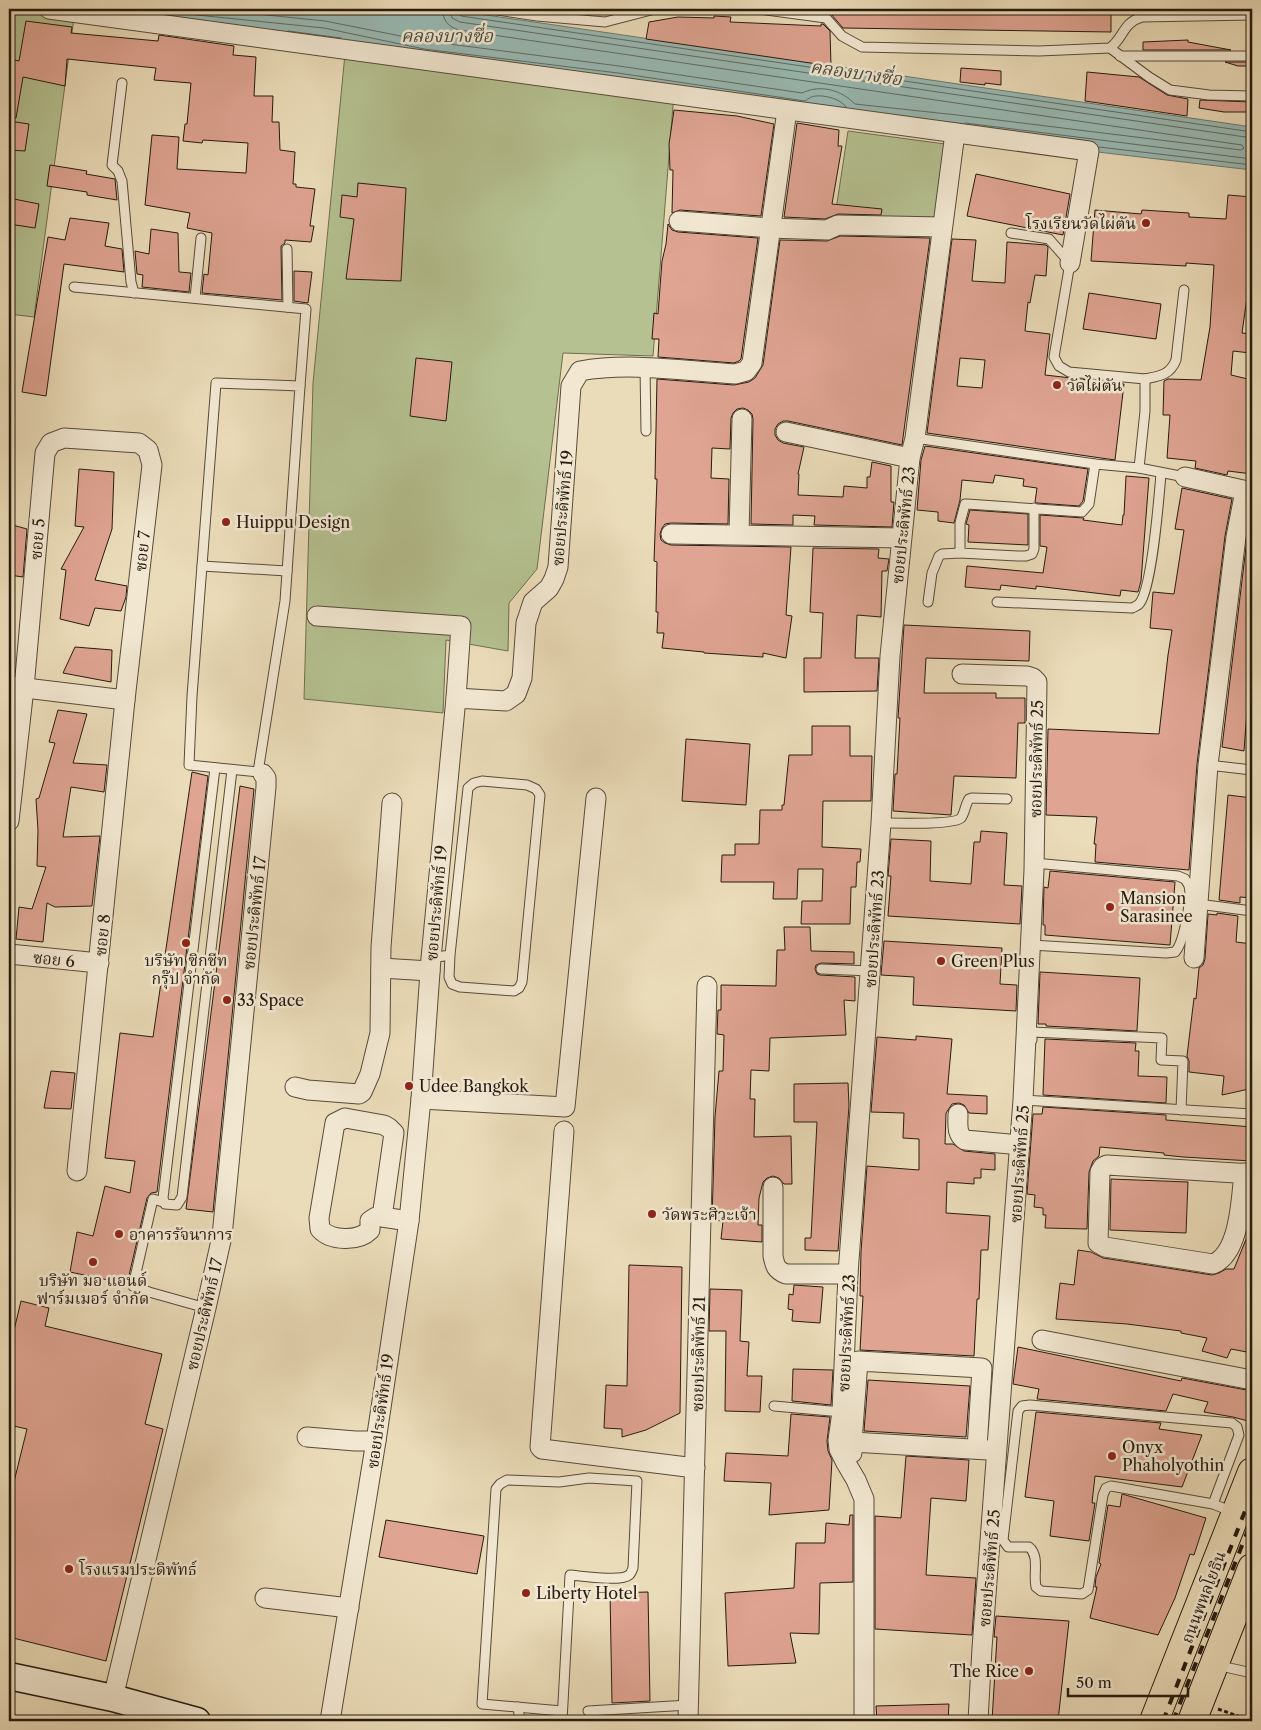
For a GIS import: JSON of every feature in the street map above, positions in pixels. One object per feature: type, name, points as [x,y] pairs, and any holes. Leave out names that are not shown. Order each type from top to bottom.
[{"type":"main road","name":"ถนนพหลโยธิน","points":[[1154,1721],[1224,1508],[1252,1472]]},
{"type":"main road","points":[[1196,1712],[1252,1568]]},
{"type":"main road","points":[[10,1682],[114,1698],[137,1713],[191,1721]]},
{"type":"street","points":[[49,9],[1090,151],[1070,263]]},
{"type":"street","name":"ซอยประดิพัทธ์ 19","points":[[330,1721],[376,1441],[409,1221],[422,1099],[430,965],[456,698],[506,701],[516,694],[522,678],[526,623],[534,602],[549,588],[558,567],[571,386],[580,371],[598,368],[645,368],[735,374],[746,371],[752,363],[787,110]]},
{"type":"street","name":"ซอยประดิพัทธ์ 23","points":[[864,1721],[864,1499],[839,1449],[838,1440],[842,1412],[848,1274],[881,823],[890,656],[910,458],[915,438],[955,133]]},
{"type":"street","points":[[679,221],[827,230],[838,225],[942,227]]},
{"type":"street","points":[[739,534],[742,419]]},
{"type":"street","points":[[786,432],[910,458]]},
{"type":"street","name":"ซอย 5","points":[[16,687],[45,454],[51,443],[64,438],[102,440]]},
{"type":"street","name":"ซอย 7","points":[[102,440],[139,443],[148,450],[152,466],[125,700]]},
{"type":"street","points":[[1185,477],[1248,492],[1236,537],[1208,765],[1194,958]]},
{"type":"street","points":[[671,534],[901,538]]},
{"type":"street","points":[[317,616],[461,626],[456,698]]},
{"type":"street","name":"ซอยประดิพัทธ์ 25","points":[[962,674],[1027,676],[1037,682],[1034,863],[1028,985],[1026,1100],[1020,1145],[978,1721]]},
{"type":"street","points":[[9,822],[16,687],[125,700]]},
{"type":"street","name":"ซอย 8","points":[[77,1171],[125,700]]},
{"type":"street","name":"ซอยประดิพัทธ์ 17","points":[[114,1698],[222,1236],[266,787],[266,778],[261,773]]},
{"type":"street","points":[[422,1099],[565,1107],[596,798]]},
{"type":"street","points":[[296,1087],[351,1094],[362,1092],[370,1074],[380,1033],[381,947],[392,803]]},
{"type":"street","name":"ซอย 6","points":[[9,954],[99,963]]},
{"type":"street","points":[[381,968],[430,965]]},
{"type":"street","name":"ซอยประดิพัทธ์ 21","points":[[688,1713],[707,986]]},
{"type":"street","points":[[958,1114],[958,1133],[965,1140],[1020,1145]]},
{"type":"street","points":[[382,1217],[394,1133],[384,1125],[341,1119],[335,1123],[319,1218],[320,1229],[324,1234],[337,1238],[360,1237],[370,1230],[370,1221],[376,1217],[409,1221]]},
{"type":"street","points":[[564,1131],[540,1447],[542,1449],[695,1468]]},
{"type":"street","points":[[1108,1165],[1248,1174],[1246,1210],[1232,1243],[1220,1261],[1213,1264],[1105,1247],[1098,1243],[1100,1172],[1103,1167],[1108,1165]]},
{"type":"street","points":[[773,1187],[773,1256],[775,1267],[786,1274],[848,1274]]},
{"type":"street","points":[[1042,1340],[1252,1380]]},
{"type":"street","points":[[851,1472],[858,1361],[982,1368],[977,1449]]},
{"type":"street","points":[[307,1437],[376,1441]]},
{"type":"street","points":[[852,1442],[998,1451]]},
{"type":"street","points":[[265,1598],[349,1608]]},
{"type":"lane","points":[[491,9],[537,16],[604,22],[655,9]]},
{"type":"lane","points":[[759,9],[826,18],[842,36],[862,47],[1039,51],[1110,48],[1118,42],[1128,23],[1142,18],[1252,15]]},
{"type":"lane","points":[[1110,48],[1170,90],[1209,95],[1252,96]]},
{"type":"lane","points":[[1120,56],[1252,56]]},
{"type":"lane","points":[[122,83],[112,165],[118,171],[122,181],[131,282],[134,292]]},
{"type":"lane","points":[[1011,233],[1049,239],[1070,263],[1054,357],[1059,366],[1069,372],[1145,379],[1166,373],[1173,368],[1176,360],[1184,290]]},
{"type":"lane","points":[[196,298],[201,238]]},
{"type":"lane","points":[[287,249],[288,307]]},
{"type":"lane","points":[[74,287],[306,309],[287,571],[261,773],[189,765],[192,696],[216,383],[300,386]]},
{"type":"lane","points":[[645,368],[646,431]]},
{"type":"lane","points":[[1139,468],[1145,410],[1145,379]]},
{"type":"lane","points":[[915,438],[1095,464],[1139,468],[1161,474],[1185,477]]},
{"type":"lane","points":[[960,553],[960,523],[965,504],[1082,512],[1089,504],[1095,464]]},
{"type":"lane","points":[[997,602],[1132,608],[1139,604],[1144,593],[1152,557],[1161,474]]},
{"type":"lane","points":[[928,602],[932,573],[939,556],[942,554],[1017,556],[1032,554],[1034,549],[1034,508]]},
{"type":"lane","points":[[202,566],[287,571]]},
{"type":"lane","points":[[1208,765],[1252,770]]},
{"type":"lane","points":[[163,1202],[215,768]]},
{"type":"lane","points":[[206,1308],[133,1286],[153,1199],[165,1204],[177,1204],[182,1198],[232,770]]},
{"type":"lane","points":[[482,781],[527,784],[536,789],[540,795],[522,982],[519,988],[514,991],[460,987],[452,984],[449,977],[450,955],[468,788],[474,783],[482,781]]},
{"type":"lane","points":[[881,823],[957,820],[960,818],[968,800],[972,798],[1007,799]]},
{"type":"lane","points":[[1031,945],[1175,952],[1180,947],[1185,932],[1189,887],[1185,879],[1178,876],[1034,863]]},
{"type":"lane","points":[[1198,904],[1252,910]]},
{"type":"lane","points":[[430,965],[450,955]]},
{"type":"lane","points":[[821,969],[871,970]]},
{"type":"lane","points":[[1181,1110],[1182,1061],[1161,1060],[1162,1038],[1032,1032],[1026,1100],[1181,1110],[1252,1114]]},
{"type":"lane","points":[[1030,1404],[1232,1423],[1237,1427],[1239,1435],[1224,1508],[1116,1486],[1106,1488],[1103,1495],[1088,1590],[1082,1594],[1041,1590],[1036,1587],[1034,1581],[1035,1555],[1032,1550],[1029,1547],[1008,1547],[1003,1540],[1018,1411],[1022,1406],[1030,1404]]},
{"type":"lane","points":[[774,1406],[842,1412]]},
{"type":"lane","points":[[562,1711],[482,1704],[497,1486],[507,1480],[559,1482],[589,1478],[637,1481],[632,1572],[629,1576],[620,1578],[570,1575],[562,1721]]},
{"type":"lane","points":[[1214,1665],[1252,1673]]},
{"type":"lane","points":[[518,1707],[520,1721]]},
{"type":"lane","points":[[588,1710],[688,1713]]},
{"type":"path","points":[[1196,1712],[1252,1721]]},
{"type":"green space","points":[[9,9],[75,10],[34,317],[9,314]]},
{"type":"green space","points":[[345,54],[674,93],[653,356],[563,353],[537,569],[509,603],[508,651],[446,640],[443,713],[304,699],[313,383]]},
{"type":"green space","points":[[848,131],[945,144],[934,225],[834,223]]},
{"type":"water","name":"คลองบางซื่อ","points":[[64,9],[445,9],[1252,127],[1252,170],[1089,151]]},
{"type":"building","points":[[821,9],[1111,9],[1111,32],[843,28],[831,14],[821,11]]},
{"type":"building","points":[[714,16],[731,17],[730,22],[821,26],[823,24],[830,31],[831,66],[646,39],[649,22],[678,17],[714,18]]},
{"type":"building","points":[[26,21],[72,27],[71,33],[158,41],[159,35],[234,46],[233,55],[256,57],[254,96],[273,96],[272,122],[279,122],[280,150],[295,152],[293,184],[296,184],[296,187],[315,189],[310,226],[314,226],[311,242],[285,240],[285,243],[281,246],[282,300],[202,293],[204,274],[208,275],[212,233],[187,228],[190,213],[145,205],[152,135],[179,137],[177,169],[246,173],[248,143],[203,140],[202,143],[183,141],[185,124],[187,124],[191,83],[154,80],[156,68],[67,59],[65,86],[23,77],[16,118],[9,117],[9,59],[19,61]]},
{"type":"building","points":[[1188,40],[1188,42],[1231,50],[1143,50],[1143,42]]},
{"type":"building","points":[[1225,62],[1252,62],[1252,66],[1238,66]]},
{"type":"building","points":[[961,68],[1001,71],[1001,85],[960,82]]},
{"type":"building","points":[[1087,72],[1139,77],[1167,95],[1188,99],[1187,116],[1085,101]]},
{"type":"building","points":[[1200,100],[1252,102],[1252,112],[1224,112],[1199,108]]},
{"type":"building","points":[[674,110],[737,116],[774,124],[761,216],[680,210],[672,213],[673,170],[670,170],[669,144]]},
{"type":"building","points":[[9,121],[29,124],[25,151],[9,150]]},
{"type":"building","points":[[797,123],[839,130],[838,146],[842,146],[832,204],[882,209],[881,215],[838,214],[825,219],[784,217]]},
{"type":"building","points":[[50,165],[87,171],[86,174],[115,179],[117,200],[87,195],[87,192],[47,186]]},
{"type":"building","points":[[976,174],[1070,194],[1063,235],[967,216]]},
{"type":"building","points":[[358,183],[406,188],[401,281],[346,279],[354,219],[340,217],[342,195],[357,197]]},
{"type":"building","points":[[1228,195],[1252,197],[1252,291],[1248,290],[1242,333],[1252,334],[1250,353],[1233,351],[1231,375],[1252,380],[1252,474],[1228,471],[1227,475],[1195,468],[1196,461],[1167,458],[1170,415],[1163,415],[1164,381],[1168,379],[1201,380],[1210,327],[1214,265],[1186,263],[1186,266],[1091,261],[1095,210],[1141,214],[1142,210],[1189,213],[1189,217],[1226,219]]},
{"type":"building","points":[[9,198],[39,204],[35,228],[9,224]]},
{"type":"building","points":[[70,218],[109,223],[105,246],[122,249],[124,272],[64,264],[46,396],[22,392],[48,237],[65,240]]},
{"type":"building","points":[[668,224],[672,230],[678,232],[758,238],[741,359],[739,361],[734,363],[658,357],[659,339],[652,339],[654,313],[658,314],[662,261]]},
{"type":"building","points":[[151,229],[178,233],[179,272],[191,273],[189,292],[142,287],[143,275],[137,274],[135,251],[149,254]]},
{"type":"building","points":[[840,236],[930,238],[902,445],[788,421],[778,424],[775,429],[775,435],[783,443],[804,447],[798,474],[798,495],[843,497],[844,486],[867,488],[867,477],[870,477],[872,462],[891,466],[891,502],[894,502],[892,527],[814,525],[815,516],[793,515],[793,525],[751,524],[753,419],[752,414],[748,410],[743,408],[737,409],[731,418],[730,449],[712,448],[711,478],[729,479],[728,524],[665,524],[660,534],[661,540],[671,545],[791,547],[786,615],[792,616],[786,658],[763,653],[763,657],[662,648],[664,633],[657,633],[657,562],[654,561],[657,479],[655,479],[657,379],[734,385],[749,382],[755,378],[763,365],[780,240],[827,241]]},
{"type":"building","points":[[952,239],[976,240],[972,281],[1005,283],[1007,242],[1046,245],[1048,247],[1046,276],[1035,275],[1030,303],[1028,302],[1025,331],[1050,334],[1045,375],[1124,384],[1115,460],[927,433]],"holes":[[[960,358],[985,360],[982,388],[957,386]]]},
{"type":"building","points":[[294,271],[312,272],[308,303],[294,301]]},
{"type":"building","points":[[1089,293],[1161,304],[1156,339],[1083,329]]},
{"type":"building","points":[[416,358],[452,362],[446,421],[410,416]]},
{"type":"building","points":[[925,446],[1088,469],[1083,501],[1079,506],[1037,503],[1035,502],[1037,488],[1023,486],[1024,479],[995,475],[993,483],[962,480],[960,500],[954,523],[938,521],[938,512],[917,510],[921,460]]},
{"type":"building","points":[[79,469],[114,472],[112,529],[95,580],[127,586],[126,597],[121,611],[95,608],[89,626],[60,619],[66,570],[61,569],[84,527],[75,526]]},
{"type":"building","points":[[1126,476],[1149,478],[1141,581],[1138,592],[1121,590],[1120,596],[1036,586],[1036,589],[1001,585],[1000,590],[965,587],[967,566],[1043,573],[1047,547],[1040,546],[1040,515],[1084,518],[1083,520],[1122,525]]},
{"type":"building","points":[[1182,488],[1232,499],[1225,536],[1197,764],[1189,870],[1095,862],[1096,844],[1094,844],[1097,817],[1046,815],[1048,729],[1159,734],[1172,630],[1150,628],[1153,592],[1174,594],[1184,530],[1175,529]]},
{"type":"building","points":[[970,510],[1028,514],[1028,545],[968,542],[969,525],[966,524]]},
{"type":"building","points":[[1252,513],[1252,711],[1247,710],[1244,751],[1222,747],[1247,539]]},
{"type":"building","points":[[9,524],[27,529],[23,577],[9,575]]},
{"type":"building","points":[[813,548],[879,549],[878,558],[889,559],[887,571],[882,571],[881,617],[857,615],[855,658],[879,658],[877,691],[804,692],[804,658],[821,658],[823,613],[810,612]]},
{"type":"building","points":[[904,625],[1030,631],[1029,661],[926,658],[924,693],[996,693],[996,698],[1025,698],[1025,723],[1018,723],[1016,778],[954,776],[951,815],[893,811],[895,774],[897,774],[900,718],[898,718]]},
{"type":"building","points":[[75,647],[112,650],[111,682],[63,673]]},
{"type":"building","points":[[58,710],[87,714],[73,763],[107,765],[104,792],[71,787],[63,837],[100,836],[92,906],[55,907],[47,903],[43,942],[16,939],[19,907],[32,909],[46,867],[37,866],[38,830],[36,799],[39,798],[55,743],[49,742]]},
{"type":"building","points":[[812,726],[850,726],[850,756],[872,756],[871,801],[823,801],[822,847],[861,849],[860,862],[857,862],[856,887],[851,887],[850,924],[801,924],[802,901],[822,901],[823,869],[798,869],[797,899],[773,899],[774,882],[721,882],[722,855],[735,855],[735,844],[759,844],[760,810],[782,810],[789,755],[812,755]]},
{"type":"building","points":[[686,739],[750,744],[746,805],[682,801]]},
{"type":"building","points":[[192,772],[208,776],[157,1192],[151,1193],[147,1198],[127,1284],[70,1272],[77,1232],[93,1236],[105,1186],[130,1193],[135,1161],[105,1158],[120,1033],[153,1037]]},
{"type":"building","name":"33 Space","points":[[240,786],[254,789],[213,1212],[186,1209]]},
{"type":"building","points":[[1228,795],[1252,798],[1252,898],[1240,897],[1240,903],[1219,900]]},
{"type":"building","points":[[981,831],[1007,833],[1004,885],[1022,886],[1020,924],[888,916],[891,876],[888,876],[891,839],[931,841],[930,881],[971,884],[974,842],[980,842]]},
{"type":"building","name":"Mansion Sarasinee","points":[[1050,871],[1175,882],[1170,945],[1045,935],[1045,925],[1043,925],[1044,887],[1048,888]]},
{"type":"building","points":[[1217,913],[1238,916],[1236,942],[1252,944],[1252,1053],[1249,1089],[1222,1095],[1224,1076],[1189,1072],[1187,1056],[1199,968],[1203,965],[1205,959],[1208,914],[1217,915]]},
{"type":"building","points":[[784,927],[810,927],[811,951],[854,952],[854,964],[821,963],[816,965],[815,969],[817,974],[820,975],[855,977],[855,1001],[844,1000],[846,1035],[770,1038],[769,1071],[751,1070],[750,1099],[755,1099],[754,1137],[791,1136],[792,1184],[784,1184],[779,1178],[773,1176],[763,1182],[759,1198],[758,1225],[762,1225],[762,1242],[721,1239],[723,1221],[712,1220],[715,1117],[719,1071],[723,1071],[724,1035],[717,1034],[718,1010],[721,1010],[721,985],[776,986],[777,950],[785,950]]},
{"type":"building","points":[[884,941],[1002,948],[1000,984],[1017,985],[1016,1011],[913,1005],[914,977],[881,975]]},
{"type":"building","points":[[1040,972],[1140,978],[1137,1031],[1038,1024]]},
{"type":"building","points":[[916,1036],[952,1039],[947,1094],[987,1096],[987,1114],[969,1113],[964,1105],[959,1103],[952,1104],[946,1113],[945,1144],[953,1144],[964,1151],[995,1154],[995,1170],[981,1169],[981,1178],[974,1178],[974,1184],[947,1182],[946,1213],[990,1216],[988,1250],[981,1250],[974,1356],[860,1350],[863,1296],[860,1296],[861,1252],[867,1166],[919,1170],[919,1139],[903,1138],[904,1113],[871,1112],[877,1037],[916,1040]]},
{"type":"building","points":[[1045,1039],[1136,1043],[1135,1051],[1139,1051],[1138,1076],[1167,1077],[1166,1103],[1043,1095]]},
{"type":"building","points":[[51,1071],[75,1073],[71,1109],[44,1108]]},
{"type":"building","points":[[848,1083],[849,1106],[838,1251],[805,1250],[805,1238],[811,1238],[817,1122],[794,1122],[794,1084]]},
{"type":"building","points":[[1043,1107],[1166,1115],[1166,1120],[1252,1127],[1252,1161],[1183,1157],[1164,1155],[1164,1153],[1100,1147],[1099,1156],[1093,1161],[1089,1172],[1087,1229],[1045,1228],[1046,1215],[1043,1215],[1043,1208],[1034,1207],[1035,1195],[1027,1194],[1033,1114],[1042,1114]]},
{"type":"building","points":[[1111,1179],[1188,1182],[1186,1233],[1110,1230]]},
{"type":"building","points":[[1251,1227],[1252,1353],[1231,1349],[1227,1358],[1202,1351],[1207,1338],[1181,1333],[1181,1331],[1127,1324],[1056,1319],[1060,1283],[1074,1285],[1078,1250],[1091,1252],[1103,1258],[1212,1275],[1226,1269],[1234,1269]]},
{"type":"building","points":[[629,1265],[682,1267],[680,1413],[646,1430],[622,1437],[622,1429],[604,1428],[606,1385],[627,1386]]},
{"type":"building","points":[[794,1285],[823,1287],[820,1323],[792,1321],[793,1310],[788,1309],[789,1294],[793,1295]]},
{"type":"building","points":[[710,1289],[742,1290],[740,1341],[749,1342],[747,1376],[762,1376],[760,1412],[725,1411],[726,1331],[709,1331]]},
{"type":"building","name":"โรงแรมประดิพัทธ์","points":[[21,1301],[49,1308],[45,1326],[162,1354],[145,1424],[163,1429],[106,1661],[9,1637],[9,1502],[27,1429],[9,1425],[9,1404],[13,1389],[9,1388],[9,1351]]},
{"type":"building","points":[[1018,1347],[1181,1381],[1182,1378],[1252,1391],[1252,1408],[1248,1421],[1204,1412],[1208,1402],[1173,1394],[1166,1411],[1037,1399],[1039,1389],[1013,1384]]},
{"type":"building","points":[[793,1369],[833,1370],[831,1405],[792,1401]]},
{"type":"building","points":[[868,1380],[970,1386],[966,1437],[864,1431]]},
{"type":"building","name":"Onyx Phaholyothin","points":[[1036,1412],[1161,1423],[1159,1429],[1202,1435],[1182,1487],[1095,1476],[1092,1503],[1095,1503],[1089,1541],[1050,1536],[1054,1501],[1025,1497]]},
{"type":"building","points":[[791,1414],[830,1417],[827,1441],[828,1451],[832,1460],[829,1510],[769,1515],[771,1483],[724,1481],[726,1453],[788,1456]]},
{"type":"building","points":[[906,1456],[969,1460],[966,1501],[931,1498],[926,1575],[976,1578],[972,1635],[875,1629],[875,1516],[901,1518]]},
{"type":"building","points":[[1122,1494],[1206,1518],[1194,1555],[1190,1554],[1175,1598],[1158,1635],[1090,1618],[1097,1587],[1095,1587],[1096,1577],[1101,1564],[1099,1563],[1108,1505],[1120,1507]]},
{"type":"building","points":[[850,1515],[853,1515],[853,1582],[820,1583],[819,1634],[790,1633],[796,1663],[728,1666],[725,1593],[794,1588],[796,1543],[825,1543],[826,1523],[849,1525]]},
{"type":"building","points":[[386,1520],[484,1536],[477,1574],[379,1557]]},
{"type":"building","points":[[648,1592],[650,1701],[612,1703],[610,1593]]},
{"type":"building","name":"The Rice","points":[[996,1616],[1069,1621],[1058,1721],[992,1721],[997,1637],[994,1637]]},
{"type":"building","points":[[949,1704],[948,1721],[877,1721],[876,1706]]},
{"type":"railway","points":[[1163,1721],[1252,1493]]},
{"type":"railway","points":[[1173,1721],[1252,1520]]},
{"type":"place","name":"โรงเรียนวัดไผ่ตัน","points":[[1146,223]]},
{"type":"place","name":"วัดไผ่ตัน","points":[[1057,385]]},
{"type":"place","name":"Huippu Design","points":[[226,522]]},
{"type":"place","name":"Mansion Sarasinee","points":[[1110,907]]},
{"type":"place","name":"บริษัท ซิกชีท กรุ๊ป จำกัด","points":[[186,943]]},
{"type":"place","name":"Green Plus","points":[[941,961]]},
{"type":"place","name":"33 Space","points":[[227,1000]]},
{"type":"place","name":"Udee Bangkok","points":[[409,1086]]},
{"type":"place","name":"วัดพระศิวะเจ้า","points":[[652,1214]]},
{"type":"place","name":"อาคารรัจนาการ","points":[[119,1234]]},
{"type":"place","name":"บริษัท มอ แอนด์ ฟาร์มเมอร์ จำกัด","points":[[93,1262]]},
{"type":"place","name":"Onyx Phaholyothin","points":[[1112,1456]]},
{"type":"place","name":"โรงแรมประดิพัทธ์","points":[[69,1569]]},
{"type":"place","name":"Liberty Hotel","points":[[526,1593]]},
{"type":"place","name":"The Rice","points":[[1029,1671]]}]
